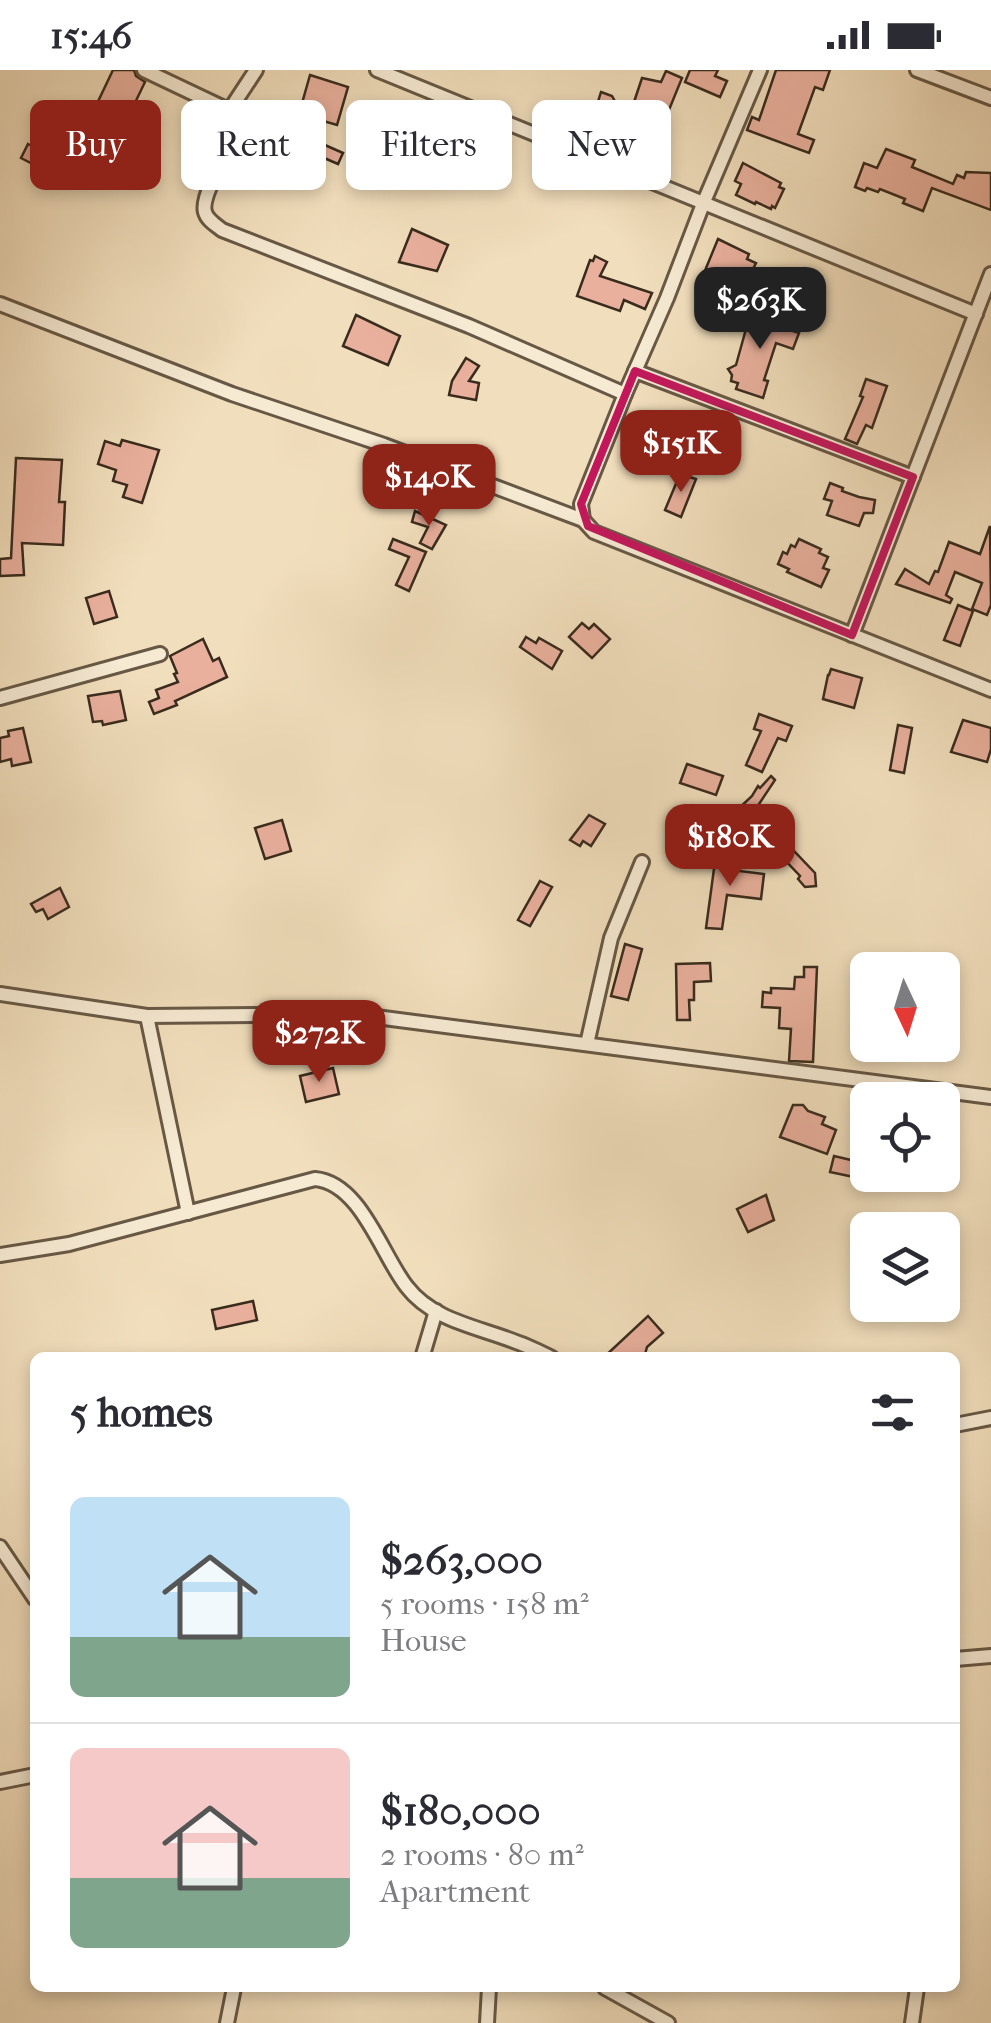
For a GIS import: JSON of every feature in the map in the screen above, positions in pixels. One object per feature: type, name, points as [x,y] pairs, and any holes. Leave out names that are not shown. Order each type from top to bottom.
[{"type":"street","points":[[144,70],[205,100]]},
{"type":"street","points":[[236,100],[256,70]]},
{"type":"street","points":[[377,70],[976,314]]},
{"type":"street","points":[[583,520],[581,504],[760,70]]},
{"type":"street","points":[[918,70],[991,98]]},
{"type":"street","points":[[209,190],[205,216],[222,230],[469,326],[625,394]]},
{"type":"street","points":[[852,635],[991,274]]},
{"type":"street","points":[[0,304],[232,394],[384,445],[583,520],[594,532],[991,690]]},
{"type":"street","points":[[634,371],[913,477]]},
{"type":"street","points":[[0,698],[160,654]]},
{"type":"street","points":[[587,1044],[612,938],[642,862]]},
{"type":"street","points":[[0,994],[146,1016],[353,1014],[991,1096]]},
{"type":"street","points":[[146,1016],[188,1214]]},
{"type":"street","points":[[0,1254],[68,1244],[314,1179],[331,1182],[348,1197],[378,1237],[408,1289],[454,1321],[538,1352]]},
{"type":"street","points":[[424,1352],[436,1311]]},
{"type":"street","points":[[960,1424],[991,1418]]},
{"type":"street","points":[[0,1547],[30,1592]]},
{"type":"street","points":[[960,1659],[991,1656]]},
{"type":"street","points":[[0,1782],[30,1776]]},
{"type":"street","points":[[227,2023],[233,1992]]},
{"type":"street","points":[[487,2023],[489,1992]]},
{"type":"street","points":[[612,1992],[668,2023]]},
{"type":"street","points":[[912,2023],[916,1992]]},
{"type":"highlighted area","points":[[635,371],[913,477],[852,635],[588,526],[581,504]]},
{"type":"building","points":[[113,70],[134,70],[145,82],[136,100],[99,100]]},
{"type":"building","points":[[690,70],[718,70],[715,76],[727,81],[720,97],[685,82]]},
{"type":"building","points":[[776,70],[830,70],[823,90],[815,87],[798,134],[814,140],[809,153],[747,130],[752,117],[759,120]]},
{"type":"building","points":[[666,71],[682,78],[671,105],[671,100],[635,100],[642,78],[661,82]]},
{"type":"building","points":[[310,75],[348,87],[337,125],[326,122],[326,100],[303,100]]},
{"type":"building","points":[[601,92],[614,100],[598,100]]},
{"type":"building","points":[[28,144],[30,145],[30,163],[21,158]]},
{"type":"building","points":[[326,146],[343,153],[338,164],[326,159]]},
{"type":"building","points":[[886,149],[915,160],[912,167],[953,184],[957,175],[964,178],[966,172],[991,173],[991,210],[932,188],[923,211],[880,189],[865,191],[855,187],[864,163],[877,168]]},
{"type":"building","points":[[743,163],[781,183],[779,187],[784,189],[775,208],[736,195],[741,184],[735,181]]},
{"type":"building","points":[[412,229],[448,245],[437,271],[399,262]]},
{"type":"building","points":[[718,239],[749,254],[747,259],[756,263],[752,271],[771,277],[764,298],[704,273]]},
{"type":"building","points":[[595,256],[607,262],[600,276],[652,293],[645,309],[624,300],[620,311],[577,296]]},
{"type":"building","points":[[751,311],[795,326],[793,331],[799,333],[793,349],[776,343],[764,380],[768,381],[763,398],[736,389],[738,383],[731,381],[728,369],[736,365]]},
{"type":"building","points":[[356,315],[400,336],[388,365],[343,346]]},
{"type":"building","points":[[466,358],[479,366],[469,381],[479,383],[476,400],[449,395],[452,381]]},
{"type":"building","points":[[866,379],[887,386],[872,428],[866,425],[857,444],[845,439],[863,397],[860,396]]},
{"type":"building","points":[[122,440],[159,450],[142,503],[123,497],[127,485],[113,481],[116,470],[98,464],[105,441],[120,446]]},
{"type":"building","points":[[16,458],[62,460],[59,502],[65,502],[63,545],[22,543],[24,575],[0,576],[0,559],[11,558]]},
{"type":"building","points":[[680,474],[696,479],[681,517],[665,510]]},
{"type":"building","points":[[830,483],[843,488],[842,491],[875,500],[873,513],[864,513],[859,526],[827,515],[832,501],[824,499]]},
{"type":"building","points":[[415,511],[446,525],[432,549],[420,543],[428,527],[412,522]]},
{"type":"building","points":[[990,526],[991,605],[987,615],[972,609],[982,583],[955,572],[946,595],[952,599],[950,603],[896,584],[905,569],[929,584],[949,542],[980,554]]},
{"type":"building","points":[[393,539],[426,552],[409,591],[396,585],[409,557],[389,549]]},
{"type":"building","points":[[799,539],[821,549],[819,553],[828,557],[823,568],[829,570],[821,587],[778,564],[783,552],[787,554]]},
{"type":"building","points":[[109,591],[117,617],[94,624],[86,598]]},
{"type":"building","points":[[958,605],[973,611],[960,646],[944,640]]},
{"type":"building","points":[[582,623],[589,629],[594,624],[610,639],[592,658],[569,637]]},
{"type":"building","points":[[526,637],[536,643],[539,638],[562,651],[552,669],[520,647]]},
{"type":"building","points":[[203,639],[213,661],[219,658],[227,677],[154,714],[149,702],[159,698],[156,690],[178,682],[170,656]]},
{"type":"building","points":[[831,669],[862,678],[854,708],[823,699]]},
{"type":"building","points":[[120,691],[126,720],[103,725],[102,721],[93,722],[88,696]]},
{"type":"building","points":[[759,714],[792,726],[786,741],[778,738],[762,772],[746,765],[761,731],[754,729]]},
{"type":"building","points":[[963,720],[991,728],[987,762],[951,752]]},
{"type":"building","points":[[898,725],[912,728],[904,773],[890,770]]},
{"type":"building","points":[[23,728],[31,762],[12,766],[11,759],[0,762],[0,738],[9,736],[8,731]]},
{"type":"building","points":[[687,764],[723,776],[716,795],[680,783]]},
{"type":"building","points":[[771,776],[775,780],[755,810],[815,873],[816,886],[805,887],[780,855],[777,857],[734,813]]},
{"type":"building","points":[[589,815],[605,824],[591,846],[583,841],[580,846],[570,840]]},
{"type":"building","points":[[282,820],[291,851],[265,859],[255,828]]},
{"type":"building","points":[[716,854],[732,856],[731,870],[764,874],[761,899],[727,895],[722,929],[706,928]]},
{"type":"building","points":[[540,881],[552,887],[530,926],[518,920]]},
{"type":"building","points":[[60,888],[69,907],[48,919],[43,909],[36,912],[31,904]]},
{"type":"building","points":[[625,944],[642,949],[628,1000],[611,996]]},
{"type":"building","points":[[710,963],[711,981],[694,982],[694,1000],[689,1000],[690,1020],[677,1020],[676,964]]},
{"type":"building","points":[[804,967],[817,967],[813,1062],[789,1061],[791,1029],[779,1028],[780,1008],[762,1007],[763,992],[771,993],[771,988],[794,989],[795,977],[804,977]]},
{"type":"building","points":[[333,1068],[339,1094],[306,1102],[300,1076]]},
{"type":"building","points":[[793,1105],[803,1105],[825,1117],[822,1124],[836,1130],[827,1154],[780,1137]]},
{"type":"building","points":[[834,1156],[850,1160],[850,1176],[830,1172]]},
{"type":"building","points":[[766,1195],[774,1220],[748,1232],[737,1209]]},
{"type":"building","points":[[253,1301],[257,1320],[216,1329],[212,1310]]},
{"type":"building","points":[[648,1316],[663,1333],[646,1352],[609,1352]]}]
